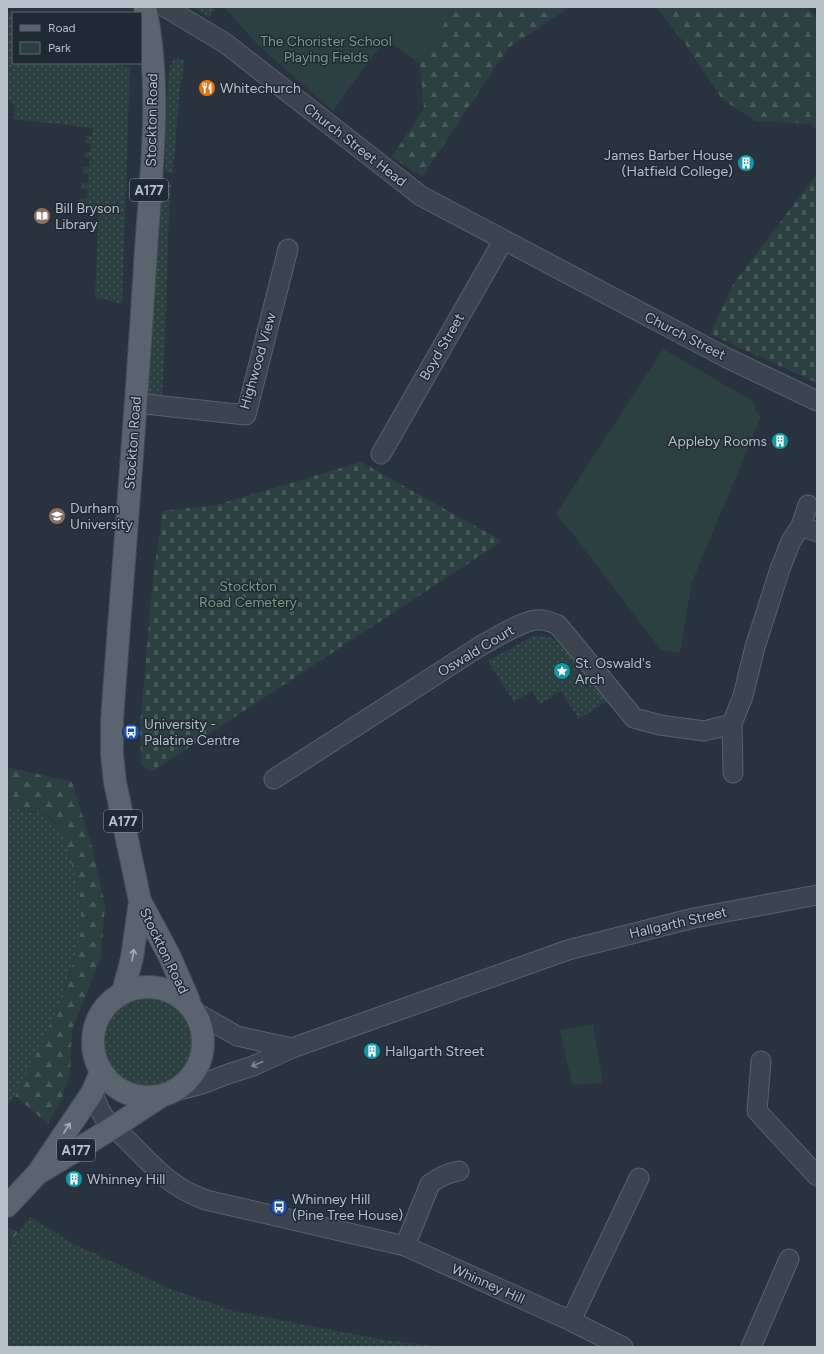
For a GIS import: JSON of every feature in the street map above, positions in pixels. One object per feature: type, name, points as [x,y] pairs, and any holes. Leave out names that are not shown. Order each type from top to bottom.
[{"type":"main road","name":"Stockton Road","points":[[145,7],[152,52],[154,128],[136,403],[111,740],[115,782],[140,901],[170,956],[192,1007]]},
{"type":"main road","name":"Stockton Road","points":[[123,992],[132,958],[140,901]]},
{"type":"main road","points":[[139,987],[156,987],[172,992],[192,1007],[203,1027],[204,1044],[200,1063],[190,1079],[168,1094],[143,1098],[126,1094],[112,1085],[101,1072],[94,1055],[93,1036],[98,1018],[108,1003],[123,992],[139,987]]},
{"type":"main road","name":"A177","points":[[7,1206],[38,1173],[92,1092],[101,1072]]},
{"type":"main road","name":"A177","points":[[38,1173],[168,1094]]},
{"type":"street","name":"Church Street Head","points":[[164,7],[225,43],[420,196],[555,268]]},
{"type":"street","name":"Boyd Street","points":[[381,454],[503,240]]},
{"type":"street","name":"Highwood View","points":[[136,403],[246,415],[288,249]]},
{"type":"street","name":"Church Street","points":[[555,268],[727,358],[817,401]]},
{"type":"street","points":[[733,773],[732,724],[743,696],[755,647],[780,569],[791,541],[809,529],[808,505]]},
{"type":"street","name":"Oswald Court","points":[[274,779],[482,645],[516,627],[536,620],[547,620],[558,625],[634,718],[660,725],[704,731],[732,724]]},
{"type":"street","name":"Hallgarth Street","points":[[168,1094],[253,1066],[292,1048],[568,950],[694,918],[817,895]]},
{"type":"street","points":[[192,1007],[237,1036],[292,1048]]},
{"type":"street","points":[[761,1061],[755,1120],[817,1176]]},
{"type":"street","name":"Whinney Hill","points":[[92,1092],[104,1117],[163,1176],[180,1189],[192,1195],[206,1200],[405,1246],[571,1321],[623,1347]]},
{"type":"street","points":[[405,1246],[430,1184],[438,1177],[451,1172],[459,1171]]},
{"type":"street","points":[[571,1321],[639,1178]]},
{"type":"street","points":[[751,1347],[789,1259]]},
{"type":"green space","points":[[194,7],[213,7],[215,9],[209,18]]},
{"type":"green space","name":"The Chorister School Playing Fields","points":[[224,7],[454,7],[420,64],[385,39],[333,111],[257,44]]},
{"type":"green space","points":[[454,7],[570,7],[508,48],[422,177],[392,157],[424,108],[420,64]]},
{"type":"green space","points":[[656,7],[806,7],[817,17],[817,131],[811,124],[756,121],[722,99],[686,45]]},
{"type":"green space","points":[[7,12],[12,13],[12,64],[111,64],[130,67],[122,304],[95,297],[99,211],[78,208],[79,198],[87,199],[88,189],[81,189],[82,183],[88,183],[89,174],[83,173],[83,167],[89,167],[90,158],[84,157],[85,152],[90,152],[91,143],[86,143],[86,136],[92,136],[93,128],[14,119],[15,107],[7,98]]},
{"type":"green space","points":[[174,58],[185,60],[180,87],[173,173],[165,173],[167,94],[170,66]]},
{"type":"green space","points":[[817,174],[817,383],[710,334],[734,283]]},
{"type":"green space","points":[[162,184],[171,185],[162,397],[147,395]]},
{"type":"green space","points":[[663,349],[753,401],[756,412],[761,417],[692,582],[680,653],[661,650],[556,514]]},
{"type":"green space","name":"Stockton Road Cemetery","points":[[361,462],[502,541],[153,771],[145,768],[141,763],[140,727],[153,577],[163,511],[217,505]]},
{"type":"green space","points":[[533,636],[550,637],[557,642],[607,701],[579,719],[561,691],[540,704],[532,691],[514,702],[488,661]]},
{"type":"green space","points":[[7,767],[72,782],[92,847],[105,905],[101,957],[72,1030],[70,1074],[61,1101],[48,1124],[15,1096],[48,1030],[62,996],[80,936],[81,905],[72,864],[59,827],[46,815],[7,806]]},
{"type":"green space","points":[[7,806],[45,815],[61,828],[75,874],[80,897],[82,921],[79,941],[59,1005],[46,1036],[15,1096],[7,1105]]},
{"type":"green space","points":[[150,998],[167,1002],[182,1011],[191,1026],[195,1043],[191,1060],[182,1075],[167,1084],[150,1088],[133,1084],[118,1075],[109,1060],[105,1043],[109,1026],[118,1011],[133,1002]]},
{"type":"green space","points":[[593,1024],[603,1083],[572,1085],[560,1030]]},
{"type":"green space","points":[[30,1217],[72,1243],[168,1288],[233,1311],[384,1340],[437,1347],[7,1347],[7,1249]]},
{"type":"green space","points":[[7,1227],[18,1232],[7,1249]]},
{"type":"place","name":"Whitechurch","points":[[207,88]]},
{"type":"place","name":"James Barber House (Hatfield College)","points":[[746,163]]},
{"type":"place","name":"Bill Bryson Library","points":[[42,216]]},
{"type":"place","name":"Appleby Rooms","points":[[780,441]]},
{"type":"place","name":"Durham University","points":[[57,516]]},
{"type":"place","name":"St. Oswald's Arch","points":[[562,671]]},
{"type":"place","name":"University - Palatine Centre","points":[[131,732]]},
{"type":"place","name":"Hallgarth Street","points":[[372,1051]]},
{"type":"place","name":"Whinney Hill","points":[[74,1179]]},
{"type":"place","name":"Whinney Hill (Pine Tree House)","points":[[279,1207]]}]
